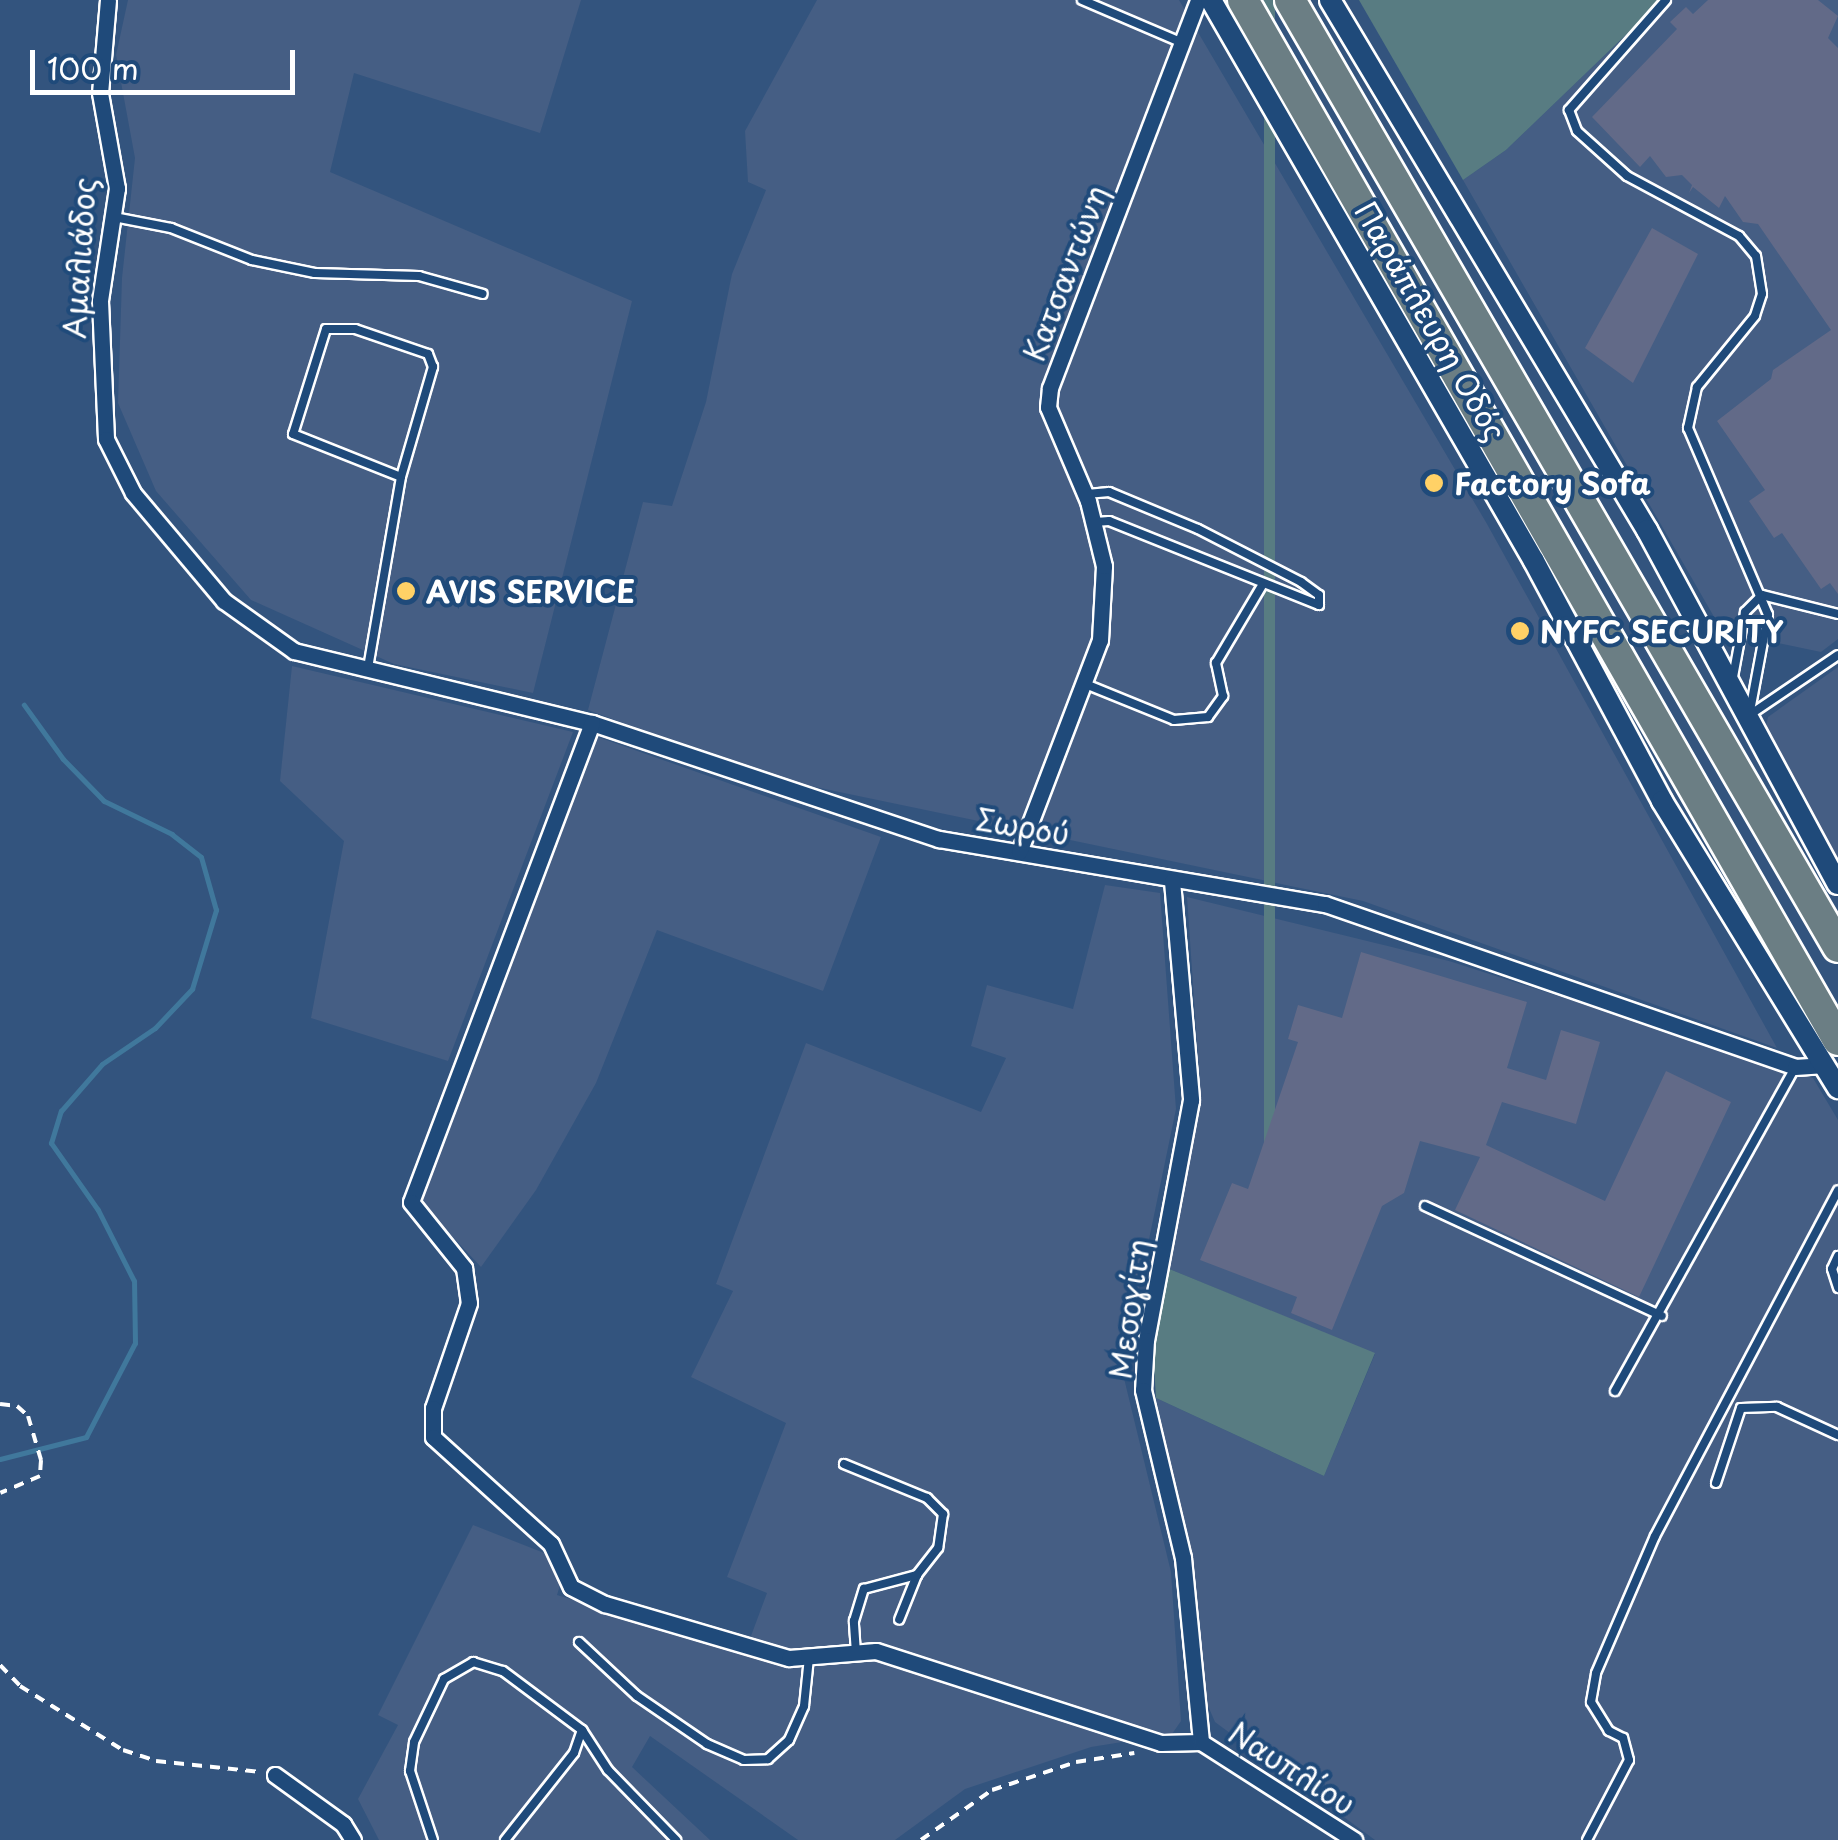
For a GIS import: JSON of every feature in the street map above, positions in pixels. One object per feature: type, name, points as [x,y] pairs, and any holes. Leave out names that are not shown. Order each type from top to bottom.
[{"type":"highway","points":[[1243,0],[1831,1052]]},
{"type":"highway","points":[[1290,0],[1838,947]]},
{"type":"street","name":"Αμαλιάδος","points":[[108,0],[100,93],[117,188],[100,300],[106,439],[133,493],[224,601]]},
{"type":"street","name":"Κατσαντώνη","points":[[1019,852],[1100,640],[1104,566],[1086,494],[1048,407],[1050,388],[1198,0]]},
{"type":"street","name":"Παράπλευρη Οδός","points":[[1211,0],[1534,560],[1662,802],[1831,1052],[1838,1088]]},
{"type":"street","points":[[1330,0],[1732,682],[1838,884]]},
{"type":"street","name":"Σωρού","points":[[224,601],[294,651],[368,672],[592,723],[797,796],[939,839],[1325,904],[1796,1068],[1831,1052]]},
{"type":"street","points":[[592,723],[411,1202],[464,1268],[469,1303],[434,1408],[433,1437],[552,1544],[571,1587],[605,1604],[767,1654],[809,1658],[856,1653],[935,1665],[1161,1743],[1201,1742]]},
{"type":"street","name":"Μεσογίτη","points":[[1172,880],[1191,1100],[1146,1340],[1143,1390],[1184,1558],[1201,1742]]},
{"type":"street","name":"Ναυπλίου","points":[[1201,1742],[1354,1840]]},
{"type":"street","points":[[275,1775],[342,1824],[353,1840]]},
{"type":"lane","points":[[1082,0],[1183,43]]},
{"type":"lane","points":[[1666,0],[1574,97],[1571,119],[1627,176],[1739,236],[1756,256],[1762,294],[1755,316],[1697,387],[1688,428],[1768,615],[1750,715]]},
{"type":"lane","points":[[114,217],[171,228],[252,260],[315,273],[432,278],[483,294]]},
{"type":"lane","points":[[368,672],[401,477],[433,376],[431,359],[355,329],[326,329],[293,434],[401,477]]},
{"type":"lane","points":[[1086,494],[1109,492],[1198,529],[1301,582],[1318,595],[1319,605],[1109,521],[1093,522]]},
{"type":"lane","points":[[1082,683],[1174,720],[1208,717],[1223,696],[1216,663],[1263,584]]},
{"type":"lane","points":[[1732,682],[1745,612],[1762,595]]},
{"type":"lane","points":[[1762,595],[1838,614]]},
{"type":"lane","points":[[1750,715],[1838,655]]},
{"type":"lane","points":[[1615,1390],[1662,1316],[1796,1068]]},
{"type":"lane","points":[[1587,1840],[1630,1760],[1623,1738],[1609,1731],[1591,1702],[1596,1673],[1656,1536],[1838,1190]]},
{"type":"lane","points":[[1425,1206],[1662,1316]]},
{"type":"lane","points":[[1838,1256],[1832,1269],[1838,1288]]},
{"type":"lane","points":[[1716,1483],[1741,1408],[1777,1406],[1838,1435]]},
{"type":"lane","points":[[844,1464],[927,1498],[944,1514],[938,1548],[917,1575],[900,1620]]},
{"type":"lane","points":[[856,1653],[854,1622],[864,1589],[917,1575]]},
{"type":"lane","points":[[579,1642],[637,1696],[706,1744],[744,1760],[768,1759],[789,1740],[804,1706],[809,1658]]},
{"type":"lane","points":[[433,1840],[410,1771],[414,1742],[444,1679],[473,1662],[503,1670],[582,1730],[608,1770],[676,1840]]},
{"type":"lane","points":[[506,1840],[574,1753],[582,1730]]},
{"type":"path","points":[[0,1404],[17,1406],[28,1416],[41,1460],[40,1476],[0,1492]]},
{"type":"path","points":[[0,1665],[20,1686],[123,1750],[156,1761],[275,1775]]},
{"type":"path","points":[[921,1840],[992,1790],[1161,1743]]},
{"type":"shaded area","points":[[128,0],[581,0],[540,133],[354,73],[330,172],[632,301],[533,693],[394,664],[251,600],[156,491],[118,403],[122,278],[135,158],[116,55]]},
{"type":"shaded area","points":[[817,0],[1179,0],[1487,524],[1777,1048],[1363,901],[772,778],[588,710],[643,502],[672,506],[706,402],[732,274],[766,190],[748,182],[745,131]]},
{"type":"shaded area","points":[[1662,0],[1838,0],[1838,639],[1821,652],[1750,637],[1717,622],[1463,180],[1506,150]]},
{"type":"shaded area","points":[[292,666],[573,732],[448,1061],[311,1018],[344,841],[280,781]]},
{"type":"shaded area","points":[[1838,667],[1838,868],[1766,726],[1768,717]]},
{"type":"shaded area","points":[[595,736],[881,837],[823,991],[657,930],[596,1083],[536,1190],[481,1267],[418,1200]]},
{"type":"shaded area","points":[[1105,885],[1160,893],[1176,1109],[1122,1370],[1171,1572],[1181,1721],[1172,1734],[1091,1747],[965,1789],[895,1840],[798,1840],[650,1736],[632,1767],[710,1840],[379,1840],[358,1799],[398,1725],[378,1715],[473,1525],[567,1562],[557,1595],[745,1652],[767,1593],[727,1577],[786,1423],[691,1377],[733,1291],[716,1284],[806,1043],[981,1112],[1006,1058],[971,1046],[987,985],[1073,1009]]},
{"type":"shaded area","points":[[1187,897],[1449,961],[1813,1078],[1838,1120],[1838,1840],[1375,1840],[1215,1722],[1202,1692],[1193,1568],[1156,1398],[1324,1476],[1375,1354],[1167,1268],[1200,1086]]},
{"type":"green space","points":[[1264,0],[1275,0],[1275,1152],[1264,1152]]},
{"type":"green space","points":[[1359,0],[1662,0],[1506,150],[1463,180]]},
{"type":"green space","points":[[1167,1268],[1375,1353],[1324,1476],[1156,1398],[1153,1351]]},
{"type":"building","points":[[1708,0],[1818,0],[1838,16],[1828,38],[1838,48],[1838,594],[1830,583],[1821,589],[1782,533],[1774,538],[1749,501],[1765,490],[1717,421],[1771,379],[1773,370],[1831,330],[1758,224],[1743,222],[1725,196],[1719,208],[1693,187],[1689,193],[1692,185],[1682,175],[1666,177],[1650,156],[1640,167],[1592,117],[1677,29],[1670,22],[1686,7],[1693,14]]},
{"type":"building","points":[[1652,228],[1698,254],[1633,383],[1585,348]]},
{"type":"building","points":[[1361,952],[1527,1002],[1507,1068],[1546,1080],[1561,1030],[1600,1042],[1576,1124],[1502,1102],[1486,1145],[1605,1201],[1666,1071],[1731,1102],[1639,1297],[1455,1210],[1480,1157],[1420,1141],[1404,1193],[1382,1206],[1332,1330],[1291,1313],[1297,1297],[1200,1260],[1232,1183],[1248,1189],[1298,1042],[1288,1039],[1298,1005],[1342,1018]]},
{"type":"waterway","points":[[0,1459],[86,1437],[135,1343],[134,1281],[98,1210],[51,1143],[61,1111],[102,1064],[155,1028],[192,989],[216,910],[201,857],[172,834],[104,801],[63,759],[24,705]]},
{"type":"place","name":"Factory Sofa","points":[[1434,483]]},
{"type":"place","name":"AVIS SERVICE","points":[[406,591]]},
{"type":"place","name":"NYFC SECURITY","points":[[1520,631]]}]
